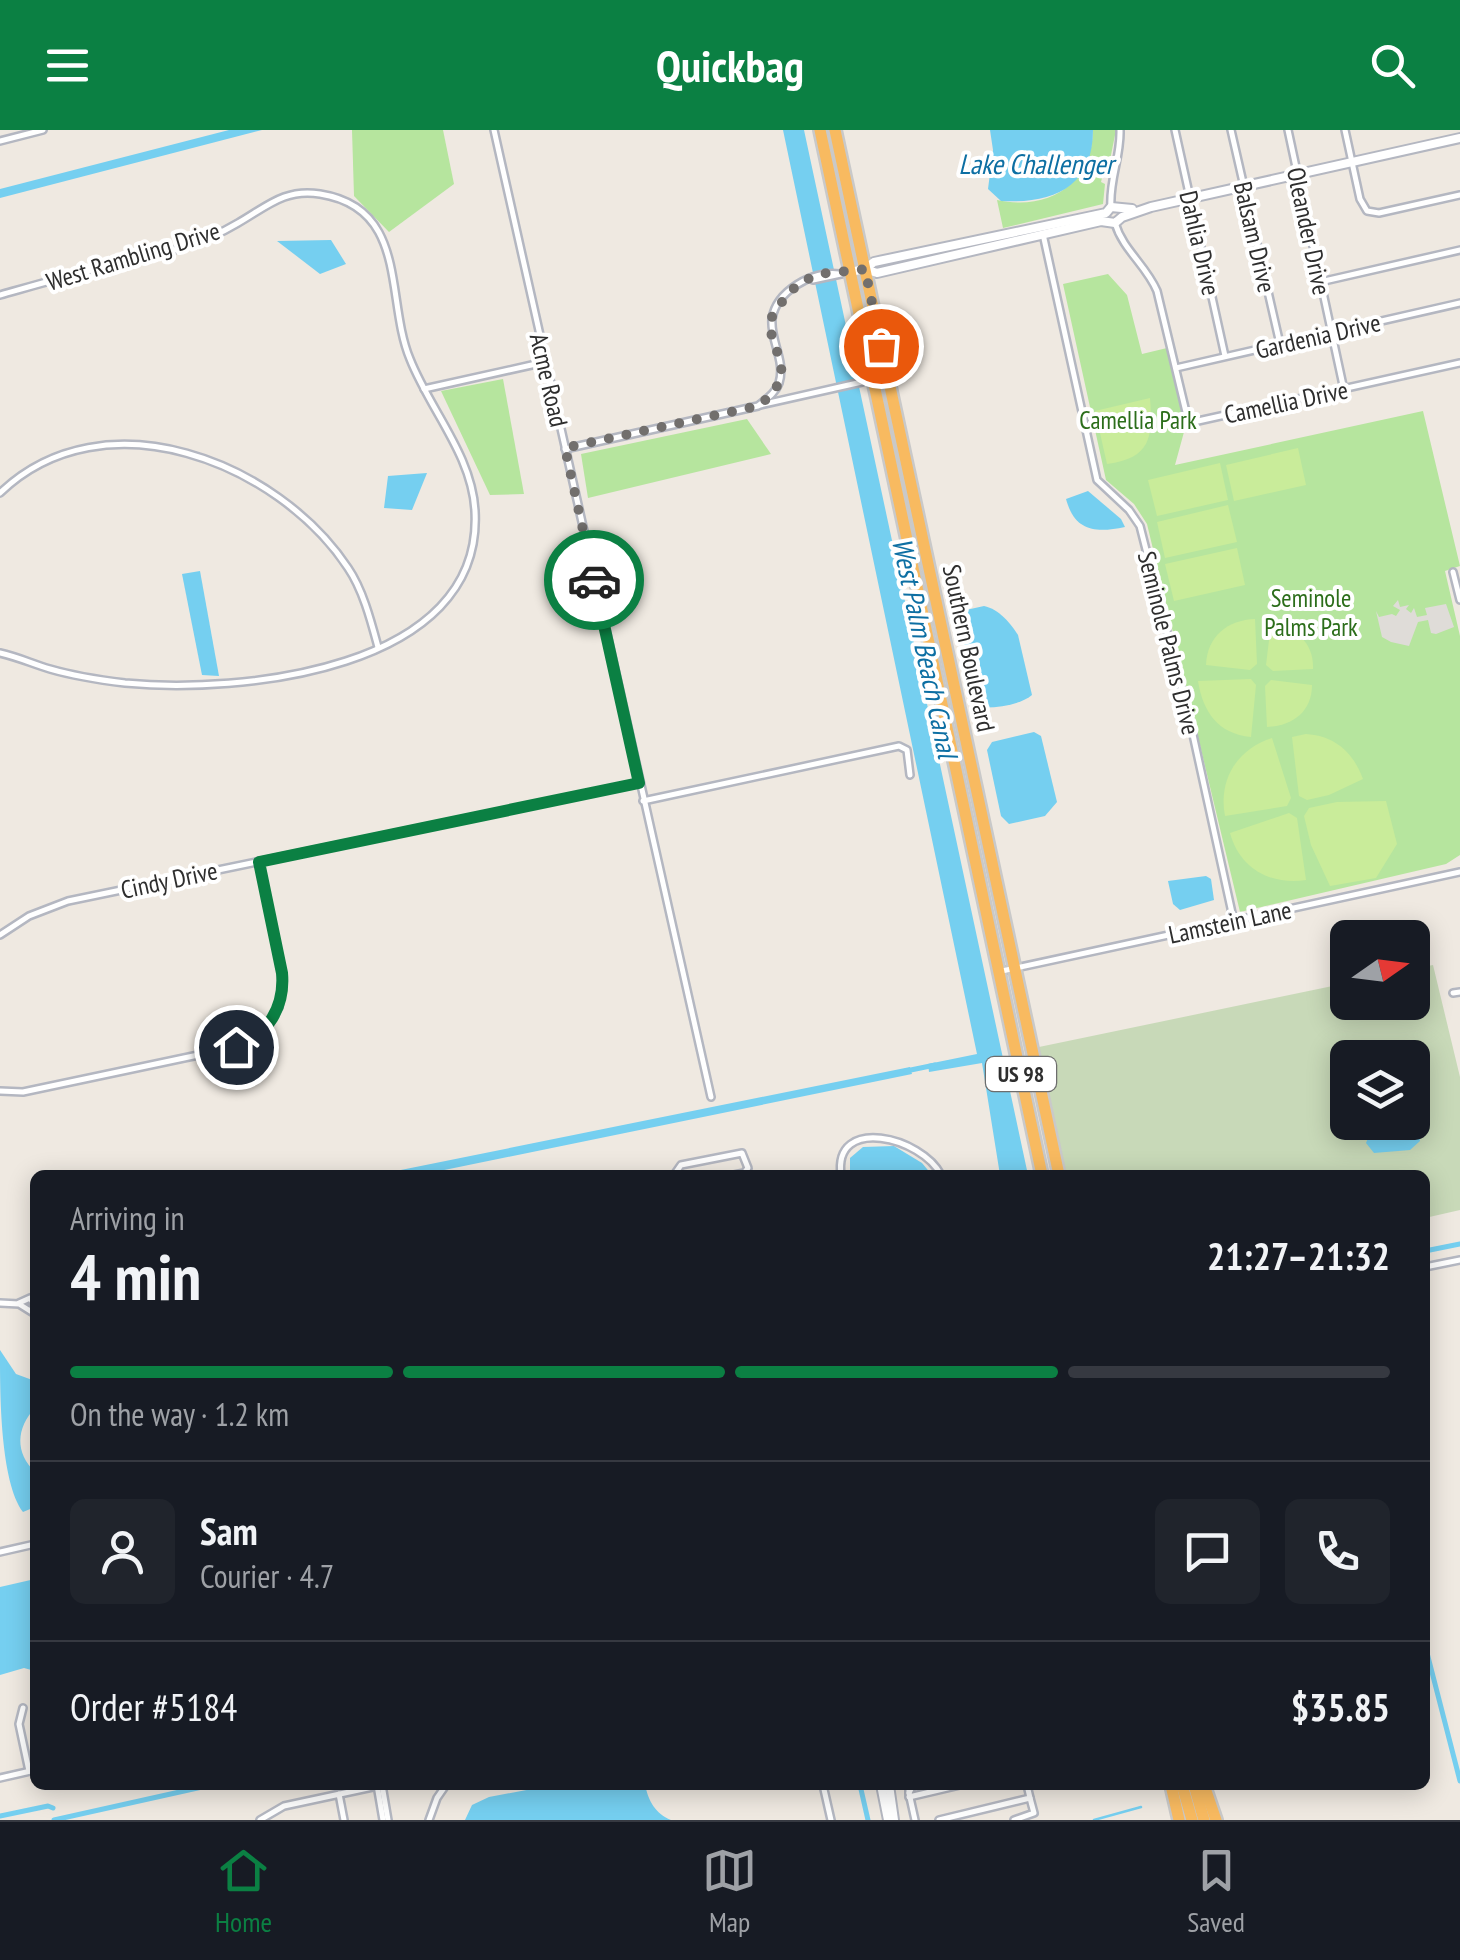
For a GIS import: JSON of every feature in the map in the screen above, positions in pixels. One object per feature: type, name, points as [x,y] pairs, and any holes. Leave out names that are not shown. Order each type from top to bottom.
[{"type":"highway","name":"Southern Boulevard","points":[[820,130],[845,273],[883,427],[1041,1170]]},
{"type":"highway","name":"Southern Boulevard","points":[[835,130],[1059,1170]]},
{"type":"highway","points":[[883,427],[898,456],[908,500],[916,505]]},
{"type":"highway","points":[[902,515],[910,518],[916,548],[931,578]]},
{"type":"highway","points":[[935,671],[949,697],[955,726],[964,734]]},
{"type":"highway","points":[[951,746],[958,748],[966,780],[980,808]]},
{"type":"highway","points":[[1172,1790],[1179,1820]]},
{"type":"highway","points":[[1183,1790],[1192,1820]]},
{"type":"highway","points":[[1195,1790],[1204,1820]]},
{"type":"highway","points":[[1206,1790],[1216,1820]]},
{"type":"street","points":[[0,141],[43,130]]},
{"type":"street","name":"Acme Road","points":[[494,130],[710,1098]]},
{"type":"street","name":"Camellia Drive","points":[[1120,130],[1110,195],[1120,236],[1153,282],[1186,412],[1198,421],[1460,363]]},
{"type":"street","name":"Dahlia Drive","points":[[1175,130],[1225,356]]},
{"type":"street","name":"Balsam Drive","points":[[1231,130],[1280,344]]},
{"type":"street","name":"Oleander Drive","points":[[1288,130],[1344,390]]},
{"type":"street","points":[[1345,130],[1360,199],[1372,213],[1460,195]]},
{"type":"street","points":[[758,406],[772,395],[780,381],[772,315],[796,284],[865,269],[874,262],[1115,215],[1460,138]]},
{"type":"street","name":"West Rambling Drive","points":[[0,295],[200,242],[278,198],[304,192],[326,194],[358,210],[383,238],[392,263],[406,349],[468,476],[475,511],[474,538],[462,576],[443,605],[406,636],[323,666],[277,677],[190,686],[76,675],[0,653]]},
{"type":"street","name":"Seminole Palms Drive","points":[[1042,230],[1098,480],[1140,526],[1192,730],[1234,922]]},
{"type":"street","points":[[1320,282],[1460,250]]},
{"type":"street","name":"Gardenia Drive","points":[[1176,368],[1460,304]]},
{"type":"street","points":[[424,389],[545,362]]},
{"type":"street","points":[[565,448],[862,382]]},
{"type":"street","points":[[0,493],[47,462],[102,447],[160,448],[222,464],[283,500],[341,558],[358,587],[378,648]]},
{"type":"street","points":[[1454,572],[1460,600]]},
{"type":"street","points":[[643,800],[898,746],[907,750],[910,776]]},
{"type":"street","name":"Cindy Drive","points":[[0,935],[29,916],[68,902],[639,783]]},
{"type":"street","points":[[0,1091],[23,1092],[224,1050],[258,1035],[276,1014],[283,985],[259,862]]},
{"type":"street","name":"Lamstein Lane","points":[[999,972],[1460,872]]},
{"type":"street","points":[[841,1170],[841,1159],[852,1145],[883,1138],[915,1148],[937,1170]]},
{"type":"street","points":[[678,1170],[681,1166],[742,1153],[746,1170]]},
{"type":"street","points":[[1430,1266],[1460,1260]]},
{"type":"street","points":[[0,1303],[19,1304],[30,1298]]},
{"type":"street","points":[[0,1552],[30,1545]]},
{"type":"street","points":[[22,1708],[19,1724],[30,1764]]},
{"type":"street","points":[[0,1778],[30,1771]]},
{"type":"street","points":[[260,1820],[284,1806],[358,1790]]},
{"type":"street","points":[[381,1790],[385,1820]]},
{"type":"street","points":[[429,1820],[443,1790]]},
{"type":"street","points":[[824,1790],[831,1820]]},
{"type":"street","points":[[886,1790],[891,1820]]},
{"type":"street","points":[[910,1790],[915,1820]]},
{"type":"street","points":[[1014,1820],[1034,1813],[1029,1790]]},
{"type":"street","points":[[340,1794],[344,1820]]},
{"type":"street","points":[[942,1820],[1030,1798]]},
{"type":"green space","points":[[352,130],[443,130],[454,184],[389,232],[354,196]]},
{"type":"green space","points":[[1093,130],[1116,130],[1108,170],[1104,170],[1101,182],[1105,184],[1103,204],[1003,228],[997,200],[1033,201],[1064,190],[1085,166]]},
{"type":"green space","name":"Seminole Palms Park","points":[[1108,274],[1127,295],[1142,354],[1167,348],[1187,421],[1175,465],[1423,411],[1460,566],[1445,571],[1460,636],[1460,855],[1446,864],[1240,912],[1147,524],[1134,504],[1106,480],[1063,284]]},
{"type":"green space","points":[[503,379],[524,494],[490,495],[441,391]]},
{"type":"green space","name":"Camellia Park","points":[[1150,398],[1151,424],[1141,451],[1107,464],[1095,411]]},
{"type":"green space","points":[[747,419],[771,454],[588,498],[581,454]]},
{"type":"green space","points":[[1298,448],[1306,485],[1234,501],[1226,465]]},
{"type":"green space","points":[[1220,463],[1228,500],[1157,516],[1148,480]]},
{"type":"green space","points":[[1228,505],[1237,542],[1165,558],[1157,522]]},
{"type":"green space","points":[[1237,548],[1245,585],[1174,601],[1165,564]]},
{"type":"green space","points":[[1255,619],[1257,664],[1250,670],[1206,665],[1210,646],[1221,632],[1228,626]]},
{"type":"green space","points":[[1271,624],[1302,638],[1310,651],[1313,669],[1273,671],[1266,665]]},
{"type":"green space","points":[[1251,679],[1256,685],[1251,737],[1230,731],[1214,720],[1198,681]]},
{"type":"green space","points":[[1271,680],[1312,685],[1308,703],[1299,716],[1285,724],[1267,727],[1265,686]]},
{"type":"green space","points":[[1306,734],[1326,738],[1342,747],[1363,779],[1329,795],[1307,800],[1299,796],[1292,737]]},
{"type":"green space","points":[[1272,738],[1291,798],[1287,806],[1225,816],[1224,790],[1233,768],[1249,750]]},
{"type":"green space","points":[[1386,801],[1397,844],[1376,878],[1330,886],[1311,845],[1304,816],[1309,808],[1337,802]]},
{"type":"green space","points":[[1289,813],[1297,818],[1306,880],[1280,880],[1258,872],[1241,856],[1230,833]]},
{"type":"green space","points":[[1433,965],[1460,1077],[1460,1210],[1430,1217],[1430,1170],[1065,1170],[1039,1047],[1330,987],[1330,1020],[1430,1020]]},
{"type":"shaded area","points":[[1398,600],[1400,607],[1409,605],[1406,609],[1411,613],[1414,608],[1417,617],[1427,615],[1425,608],[1446,604],[1454,627],[1436,634],[1431,633],[1428,620],[1418,622],[1409,646],[1391,642],[1382,637],[1376,611],[1379,617],[1396,616],[1400,610],[1393,606]]},
{"type":"water","points":[[229,130],[262,130],[0,198],[0,189]]},
{"type":"water","points":[[783,130],[804,130],[1027,1170],[999,1170],[982,1063],[929,1072],[928,1064],[977,1054]]},
{"type":"water","name":"Lake Challenger","points":[[990,130],[1093,130],[1086,166],[1066,188],[1037,199],[1001,201],[988,189],[993,150]]},
{"type":"water","points":[[331,240],[346,264],[320,274],[277,241]]},
{"type":"water","points":[[427,473],[412,510],[384,508],[388,476]]},
{"type":"water","points":[[1088,491],[1125,527],[1105,530],[1081,524],[1066,499]]},
{"type":"water","points":[[200,571],[219,676],[202,675],[182,574]]},
{"type":"water","points":[[984,606],[1000,614],[1018,635],[1032,695],[999,707],[977,707],[959,619],[966,610]]},
{"type":"water","points":[[1034,732],[1041,736],[1057,802],[1045,816],[1009,824],[1001,816],[987,750],[992,742]]},
{"type":"water","points":[[1206,876],[1211,879],[1214,900],[1180,910],[1173,904],[1168,881]]},
{"type":"water","points":[[910,1067],[912,1074],[444,1170],[401,1170]]},
{"type":"water","points":[[1420,1141],[1410,1150],[1374,1153],[1366,1143]]},
{"type":"water","points":[[894,1146],[928,1170],[850,1170],[850,1158],[863,1147]]},
{"type":"water","points":[[0,1350],[16,1374],[30,1379],[30,1415],[20,1440],[30,1467],[30,1509],[23,1512],[10,1480],[1,1412]]},
{"type":"water","points":[[30,1580],[30,1670],[0,1675],[0,1587]]},
{"type":"water","points":[[526,1790],[647,1790],[654,1806],[671,1820],[465,1820],[472,1805],[489,1797]]},
{"type":"waterway","points":[[906,1071],[935,1065]]},
{"type":"waterway","points":[[1430,1250],[1460,1244]]},
{"type":"waterway","points":[[1430,1664],[1460,1781]]},
{"type":"waterway","points":[[54,1820],[189,1790]]},
{"type":"waterway","points":[[861,1790],[868,1820]]},
{"type":"waterway","points":[[1094,1820],[1141,1807]]},
{"type":"waterway","points":[[0,1816],[53,1808]]},
{"type":"way so far","points":[[594,580],[565,448],[758,406],[772,395],[780,381],[772,315],[796,284],[818,275],[865,269],[881,346]]},
{"type":"route","points":[[236,1047],[265,1029],[281,1001],[282,973],[259,862],[639,783],[594,580]]},
{"type":"water label","name":"West Palm Beach Canal","points":[[925,648]]}]
